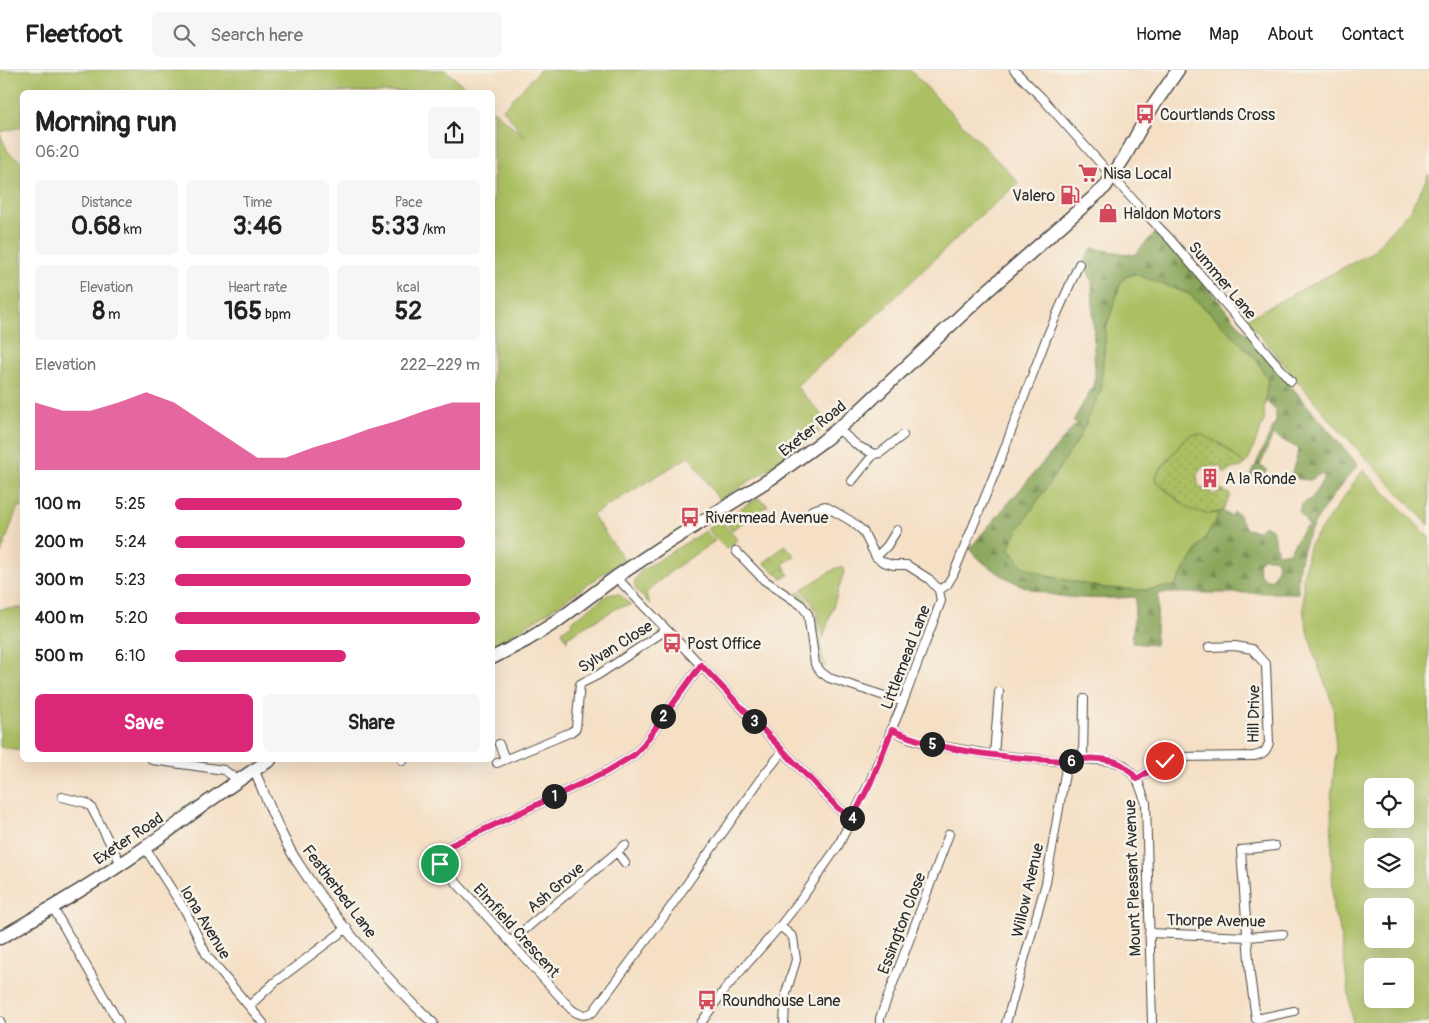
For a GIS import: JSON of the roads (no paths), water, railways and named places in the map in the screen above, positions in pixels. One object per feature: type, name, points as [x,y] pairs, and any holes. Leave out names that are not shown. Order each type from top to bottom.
[{"type":"highway","name":"Exeter Road","points":[[495,656],[556,622],[616,577],[775,476],[838,429],[899,375],[1013,267],[1095,196],[1113,175],[1151,109],[1178,70]]},
{"type":"highway","name":"Exeter Road","points":[[0,938],[53,908],[145,848],[238,780],[252,765]]},
{"type":"street","name":"Summer Lane","points":[[1014,70],[1113,175],[1291,381]]},
{"type":"street","name":"Littlemead Lane","points":[[780,926],[838,846],[870,784],[904,702],[926,638],[939,609],[941,601],[939,590],[947,585],[953,575],[1001,458],[1046,339],[1079,264]]},
{"type":"street","points":[[838,429],[858,446],[874,454],[880,453],[903,435]]},
{"type":"street","points":[[852,481],[874,454]]},
{"type":"street","points":[[812,510],[825,506],[851,521],[862,532],[876,557],[883,562],[911,566],[929,579],[939,590]]},
{"type":"street","points":[[876,557],[887,546],[897,530]]},
{"type":"street","points":[[736,552],[764,580],[802,605],[808,614],[815,664],[820,672],[829,678],[904,702]]},
{"type":"street","points":[[616,577],[837,807],[852,819]]},
{"type":"street","name":"Sylvan Close","points":[[499,744],[501,761],[571,732],[576,728],[580,684],[598,675],[666,630]]},
{"type":"street","name":"Hill Drive","points":[[1137,779],[1165,761],[1176,757],[1254,756],[1263,754],[1267,749],[1269,743],[1266,665],[1252,649],[1234,646],[1209,648]]},
{"type":"street","name":"Elmfield Crescent","points":[[701,665],[634,755],[606,772],[443,849],[438,857],[440,864],[570,1009],[579,1015],[587,1016],[594,1012],[663,918],[758,781],[783,751]]},
{"type":"street","points":[[994,755],[999,692]]},
{"type":"street","points":[[1083,759],[1084,699]]},
{"type":"street","name":"Mount Pleasant Avenue","points":[[892,730],[929,744],[994,755],[1067,762],[1083,759],[1112,761],[1124,765],[1137,779],[1146,803],[1152,1023]]},
{"type":"street","points":[[166,762],[224,770],[238,780]]},
{"type":"street","name":"Willow Avenue","points":[[1006,1023],[1046,883],[1067,762]]},
{"type":"street","name":"Featherbed Lane","points":[[252,765],[282,836],[298,863],[347,928],[387,976],[433,1023]]},
{"type":"street","points":[[62,797],[91,806],[120,864]]},
{"type":"street","name":"Essington Close","points":[[880,1023],[880,1018],[949,834]]},
{"type":"street","name":"Ash Grove","points":[[510,942],[625,845]]},
{"type":"street","points":[[1275,846],[1241,850],[1250,975],[1256,1019],[1294,1011]]},
{"type":"street","name":"Iona Avenue","points":[[145,848],[186,912],[207,956],[263,1023]]},
{"type":"street","points":[[617,852],[625,863]]},
{"type":"street","points":[[53,908],[119,1023]]},
{"type":"street","points":[[701,1023],[724,991],[780,926],[793,938],[796,960],[786,993],[784,1023]]},
{"type":"street","points":[[249,1006],[275,982],[347,928]]},
{"type":"street","name":"Thorpe Avenue","points":[[1149,933],[1248,937],[1283,934]]},
{"type":"place","name":"Courtlands Cross","points":[[1145,114]]},
{"type":"place","name":"Nisa Local","points":[[1088,173]]},
{"type":"place","name":"Valero","points":[[1070,195]]},
{"type":"place","name":"Haldon Motors","points":[[1108,213]]},
{"type":"place","name":"A la Ronde","points":[[1210,478]]},
{"type":"place","name":"Rivermead Avenue","points":[[690,517]]},
{"type":"place","name":"Post Office","points":[[672,643]]},
{"type":"place","name":"Roundhouse Lane","points":[[707,1000]]}]
